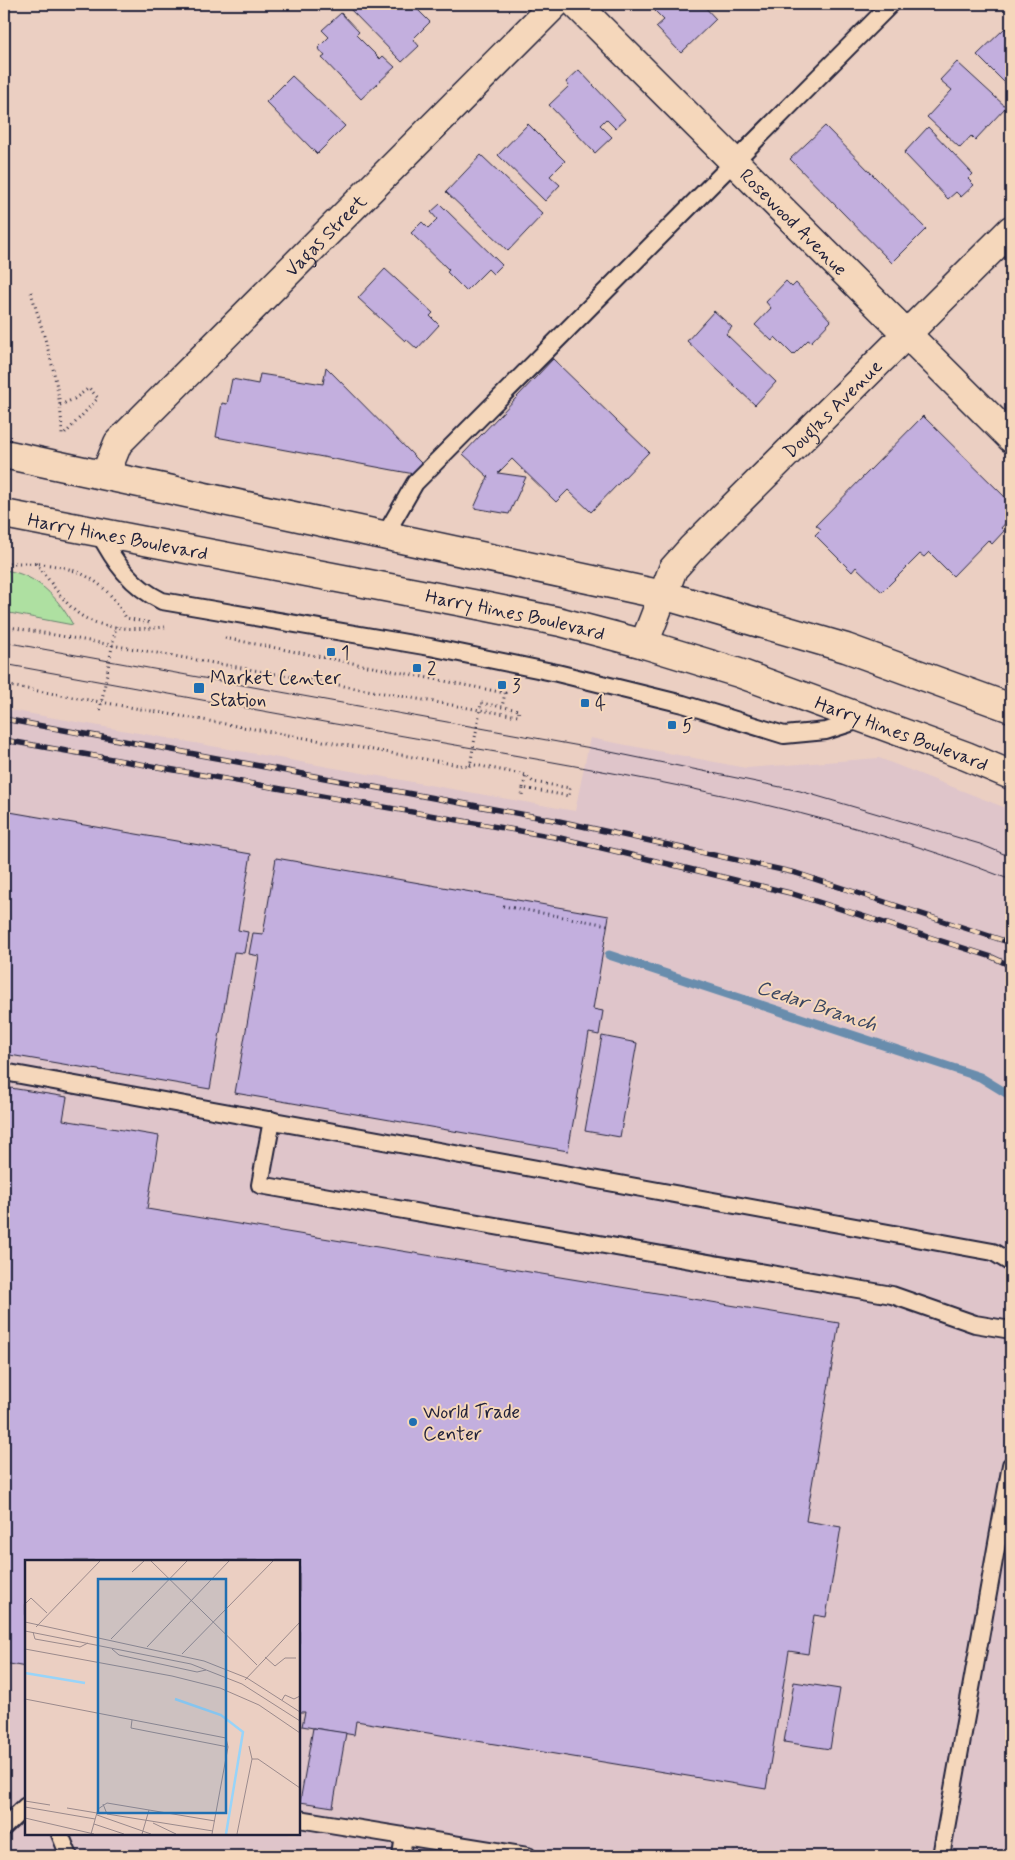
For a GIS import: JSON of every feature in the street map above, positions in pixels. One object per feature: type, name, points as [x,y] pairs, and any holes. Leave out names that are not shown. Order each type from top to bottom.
[{"type":"main road","name":"Vagas Street","points":[[105,475],[118,444],[555,4]]},
{"type":"main road","name":"Rosewood Avenue","points":[[576,4],[1011,438]]},
{"type":"main road","name":"Douglas Avenue","points":[[644,644],[673,569],[1011,230]]},
{"type":"main road","points":[[4,454],[663,596],[846,648],[1011,708]]},
{"type":"main road","name":"Harry Hines Boulevard","points":[[4,514],[483,606],[644,644],[740,673],[966,756],[1011,775]]},
{"type":"lane","points":[[385,535],[415,483],[891,4]]},
{"type":"lane","points":[[98,531],[112,558],[134,584],[162,601],[421,645],[557,673],[683,704],[784,735],[826,730],[864,719]]},
{"type":"lane","points":[[4,1072],[993,1252],[1011,1263]]},
{"type":"lane","points":[[272,1120],[260,1185],[892,1295],[975,1324],[1011,1330]]},
{"type":"lane","points":[[941,1856],[1011,1464]]},
{"type":"lane","points":[[4,1827],[25,1807]]},
{"type":"lane","points":[[300,1819],[528,1856]]},
{"type":"lane","points":[[60,1835],[69,1856]]},
{"type":"lane","points":[[402,1856],[404,1836]]},
{"type":"path","points":[[31,292],[56,379],[62,437],[98,398],[89,388],[74,399],[60,405]]},
{"type":"path","points":[[36,564],[73,610],[88,619],[139,630],[168,627]]},
{"type":"path","points":[[4,626],[480,710],[518,716],[519,710],[482,703],[480,710],[470,767],[4,685]]},
{"type":"path","points":[[100,710],[116,626]]},
{"type":"path","points":[[470,764],[526,775],[533,782],[570,788],[569,796],[523,788]]},
{"type":"path","points":[[522,795],[526,775]]},
{"type":"path","points":[[503,906],[608,925]]},
{"type":"shaded area","points":[[4,709],[575,811],[590,738],[746,768],[879,758],[1011,810],[1011,1856],[4,1856]]},
{"type":"green space","points":[[4,570],[26,576],[45,588],[60,605],[73,625],[4,612]]},
{"type":"building","points":[[345,4],[412,4],[430,22],[413,39],[419,46],[402,62]]},
{"type":"building","points":[[662,4],[702,4],[716,19],[681,53],[656,27],[664,20],[655,11]]},
{"type":"building","points":[[341,13],[359,32],[356,35],[380,59],[383,56],[395,67],[361,99],[322,58],[325,56],[318,48],[329,37],[322,30]]},
{"type":"building","points":[[1005,28],[1011,34],[1011,89],[977,55]]},
{"type":"building","points":[[957,62],[1006,107],[975,140],[971,136],[960,148],[927,117],[952,90],[940,80]]},
{"type":"building","points":[[579,70],[625,119],[615,128],[606,119],[600,125],[612,137],[595,153],[549,105],[569,86],[566,82]]},
{"type":"building","points":[[292,76],[345,126],[317,154],[266,102]]},
{"type":"building","points":[[528,124],[565,161],[550,176],[560,185],[545,201],[498,155]]},
{"type":"building","points":[[825,126],[926,229],[892,263],[790,159]]},
{"type":"building","points":[[928,127],[973,174],[968,179],[974,185],[961,197],[956,192],[948,199],[904,153]]},
{"type":"building","points":[[481,155],[543,214],[508,251],[446,192]]},
{"type":"building","points":[[440,204],[502,265],[493,274],[488,269],[466,291],[447,272],[449,270],[411,233],[422,222],[428,228],[437,219],[431,212]]},
{"type":"building","points":[[385,269],[433,313],[430,316],[439,325],[417,349],[406,339],[405,341],[358,298]]},
{"type":"building","points":[[786,281],[792,287],[796,283],[831,321],[811,342],[808,340],[793,355],[775,337],[772,341],[755,325],[771,308],[766,302]]},
{"type":"building","points":[[714,311],[732,327],[726,334],[776,382],[755,405],[687,341]]},
{"type":"building","points":[[553,359],[649,452],[591,512],[568,490],[556,502],[512,459],[498,473],[526,477],[509,514],[474,508],[488,477],[463,454]]},
{"type":"building","points":[[326,367],[422,464],[414,474],[216,437],[222,403],[227,404],[232,379],[258,384],[260,374],[323,384]]},
{"type":"building","points":[[923,416],[1011,503],[1011,517],[1001,528],[1004,531],[992,544],[988,540],[953,576],[929,552],[924,557],[920,554],[882,592],[856,567],[852,572],[815,535],[821,529],[816,525]]},
{"type":"building","points":[[4,811],[251,854],[238,930],[248,932],[244,953],[234,952],[210,1089],[4,1054]]},
{"type":"building","points":[[276,858],[609,916],[593,1009],[603,1011],[599,1035],[589,1033],[568,1151],[235,1093],[259,956],[249,954],[253,933],[263,934]]},
{"type":"building","points":[[602,1036],[637,1043],[620,1137],[585,1131]]},
{"type":"building","name":"World Trade Center","points":[[4,1087],[67,1097],[63,1120],[159,1136],[147,1209],[839,1323],[806,1521],[841,1527],[826,1617],[814,1615],[808,1654],[789,1651],[766,1789],[356,1721],[354,1735],[302,1726],[305,1712],[300,1712],[300,1560],[25,1560],[25,1667],[4,1663]]},
{"type":"building","points":[[794,1682],[840,1689],[830,1749],[784,1742]]},
{"type":"building","points":[[313,1728],[346,1733],[333,1807],[300,1802]]},
{"type":"waterway","name":"Cedar Branch","points":[[609,955],[980,1077],[1011,1096]]},
{"type":"tram line","points":[[4,642],[591,748],[800,791],[980,844],[1011,857]]},
{"type":"tram line","points":[[4,664],[583,767],[728,796],[801,813],[872,833],[942,855],[1011,880]]},
{"type":"railway","points":[[4,719],[559,821],[796,873],[1011,943]]},
{"type":"railway","points":[[4,740],[560,838],[790,893],[992,957],[1011,966]]},
{"type":"place","name":"1","points":[[331,652]]},
{"type":"place","name":"2","points":[[417,668]]},
{"type":"place","name":"3","points":[[502,685]]},
{"type":"place","name":"Market Center Station","points":[[199,688]]},
{"type":"place","name":"4","points":[[585,703]]},
{"type":"place","name":"5","points":[[672,725]]},
{"type":"place","name":"World Trade Center","points":[[413,1422]]}]
